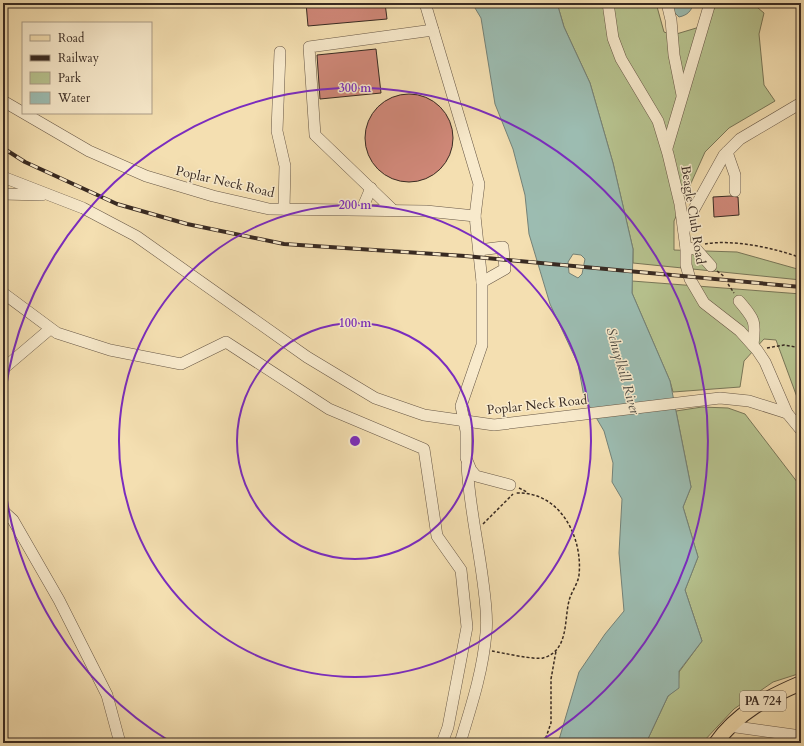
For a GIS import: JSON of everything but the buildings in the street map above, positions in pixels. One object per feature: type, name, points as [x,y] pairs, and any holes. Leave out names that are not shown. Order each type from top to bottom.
[{"type":"main road","name":"PA 724","points":[[716,743],[730,726],[759,703],[801,683]]},
{"type":"street","points":[[425,3],[479,184],[475,216],[482,282],[482,345],[461,406],[466,431],[466,458],[469,496],[476,533],[484,596],[486,632],[476,688],[460,743]]},
{"type":"street","name":"Beagle Club Road","points":[[608,3],[613,38],[621,59],[656,117],[667,148],[677,187],[684,233],[691,248],[686,265],[690,279],[704,303],[740,331],[755,348],[765,362],[787,413],[801,430]]},
{"type":"street","points":[[667,3],[671,20],[674,55],[683,98]]},
{"type":"street","points":[[667,148],[710,3]]},
{"type":"street","points":[[393,210],[314,135],[309,47],[433,30]]},
{"type":"street","points":[[280,52],[277,131],[285,166],[284,209]]},
{"type":"street","name":"Poplar Neck Road","points":[[3,101],[22,112]]},
{"type":"street","points":[[684,233],[688,220],[710,178],[727,152],[740,139],[801,103]]},
{"type":"street","name":"Poplar Neck Road","points":[[25,114],[89,151],[146,176],[213,196],[268,209],[393,210],[475,216]]},
{"type":"street","points":[[727,152],[735,175],[735,191]]},
{"type":"street","name":"Poplar Neck Road","points":[[3,177],[98,215],[136,236],[307,357],[369,394],[408,411],[464,422],[494,425],[707,398],[729,398],[749,401],[787,413]]},
{"type":"street","points":[[362,209],[371,188]]},
{"type":"street","points":[[3,194],[52,196]]},
{"type":"street","points":[[479,250],[503,247],[505,269],[482,282]]},
{"type":"street","points":[[691,248],[711,266]]},
{"type":"street","points":[[3,293],[57,333],[110,350],[181,364],[226,342],[329,410],[424,449],[437,536],[461,570],[467,627],[448,727],[442,743]]},
{"type":"street","points":[[739,301],[753,317],[755,328],[755,348]]},
{"type":"street","points":[[3,369],[50,329]]},
{"type":"street","points":[[466,458],[471,470],[476,476],[510,485]]},
{"type":"street","points":[[3,511],[13,520],[59,600],[107,695],[120,743]]},
{"type":"street","points":[[730,726],[801,736]]},
{"type":"path","points":[[691,248],[706,244],[733,244],[785,252],[801,258]]},
{"type":"path","points":[[728,284],[739,301]]},
{"type":"path","points":[[755,348],[784,345],[801,348]]},
{"type":"path","points":[[476,533],[514,493],[528,492],[548,501],[567,519],[578,547],[579,577],[569,600],[564,637],[556,650],[551,679],[551,723],[544,743]]},
{"type":"path","points":[[484,650],[543,658],[556,650]]},
{"type":"green space","points":[[557,3],[656,3],[664,32],[673,35],[703,26],[718,3],[752,3],[764,13],[759,34],[764,85],[775,101],[729,128],[705,152],[674,221],[674,250],[737,252],[801,270],[801,280],[633,263],[633,249],[613,163],[590,83],[564,27]]},
{"type":"green space","points":[[632,281],[801,294],[801,408],[776,340],[764,339],[744,361],[740,387],[673,392],[670,381],[632,293]]},
{"type":"green space","points":[[702,407],[728,408],[745,414],[801,487],[801,673],[773,682],[734,709],[702,743],[646,743],[668,696],[678,688],[679,672],[702,641],[685,590],[698,557],[683,507],[691,487],[676,411]]},
{"type":"water","name":"Schuylkill River","points":[[472,3],[557,3],[564,27],[590,83],[613,163],[633,249],[632,293],[670,381],[691,487],[683,507],[698,557],[685,590],[702,641],[679,671],[679,688],[668,696],[646,743],[558,743],[579,672],[605,634],[624,611],[619,553],[622,499],[612,482],[613,463],[604,431],[584,397],[578,364],[550,304],[529,234],[525,195],[513,149],[495,104],[481,18]],"holes":[[[573,254],[581,255],[585,259],[582,274],[578,278],[569,273],[568,262]]]},
{"type":"water","points":[[671,3],[694,3],[689,12],[679,17],[673,11]]},
{"type":"railway","points":[[3,148],[25,162],[117,204],[187,224],[284,244],[465,256],[801,287]]}]
